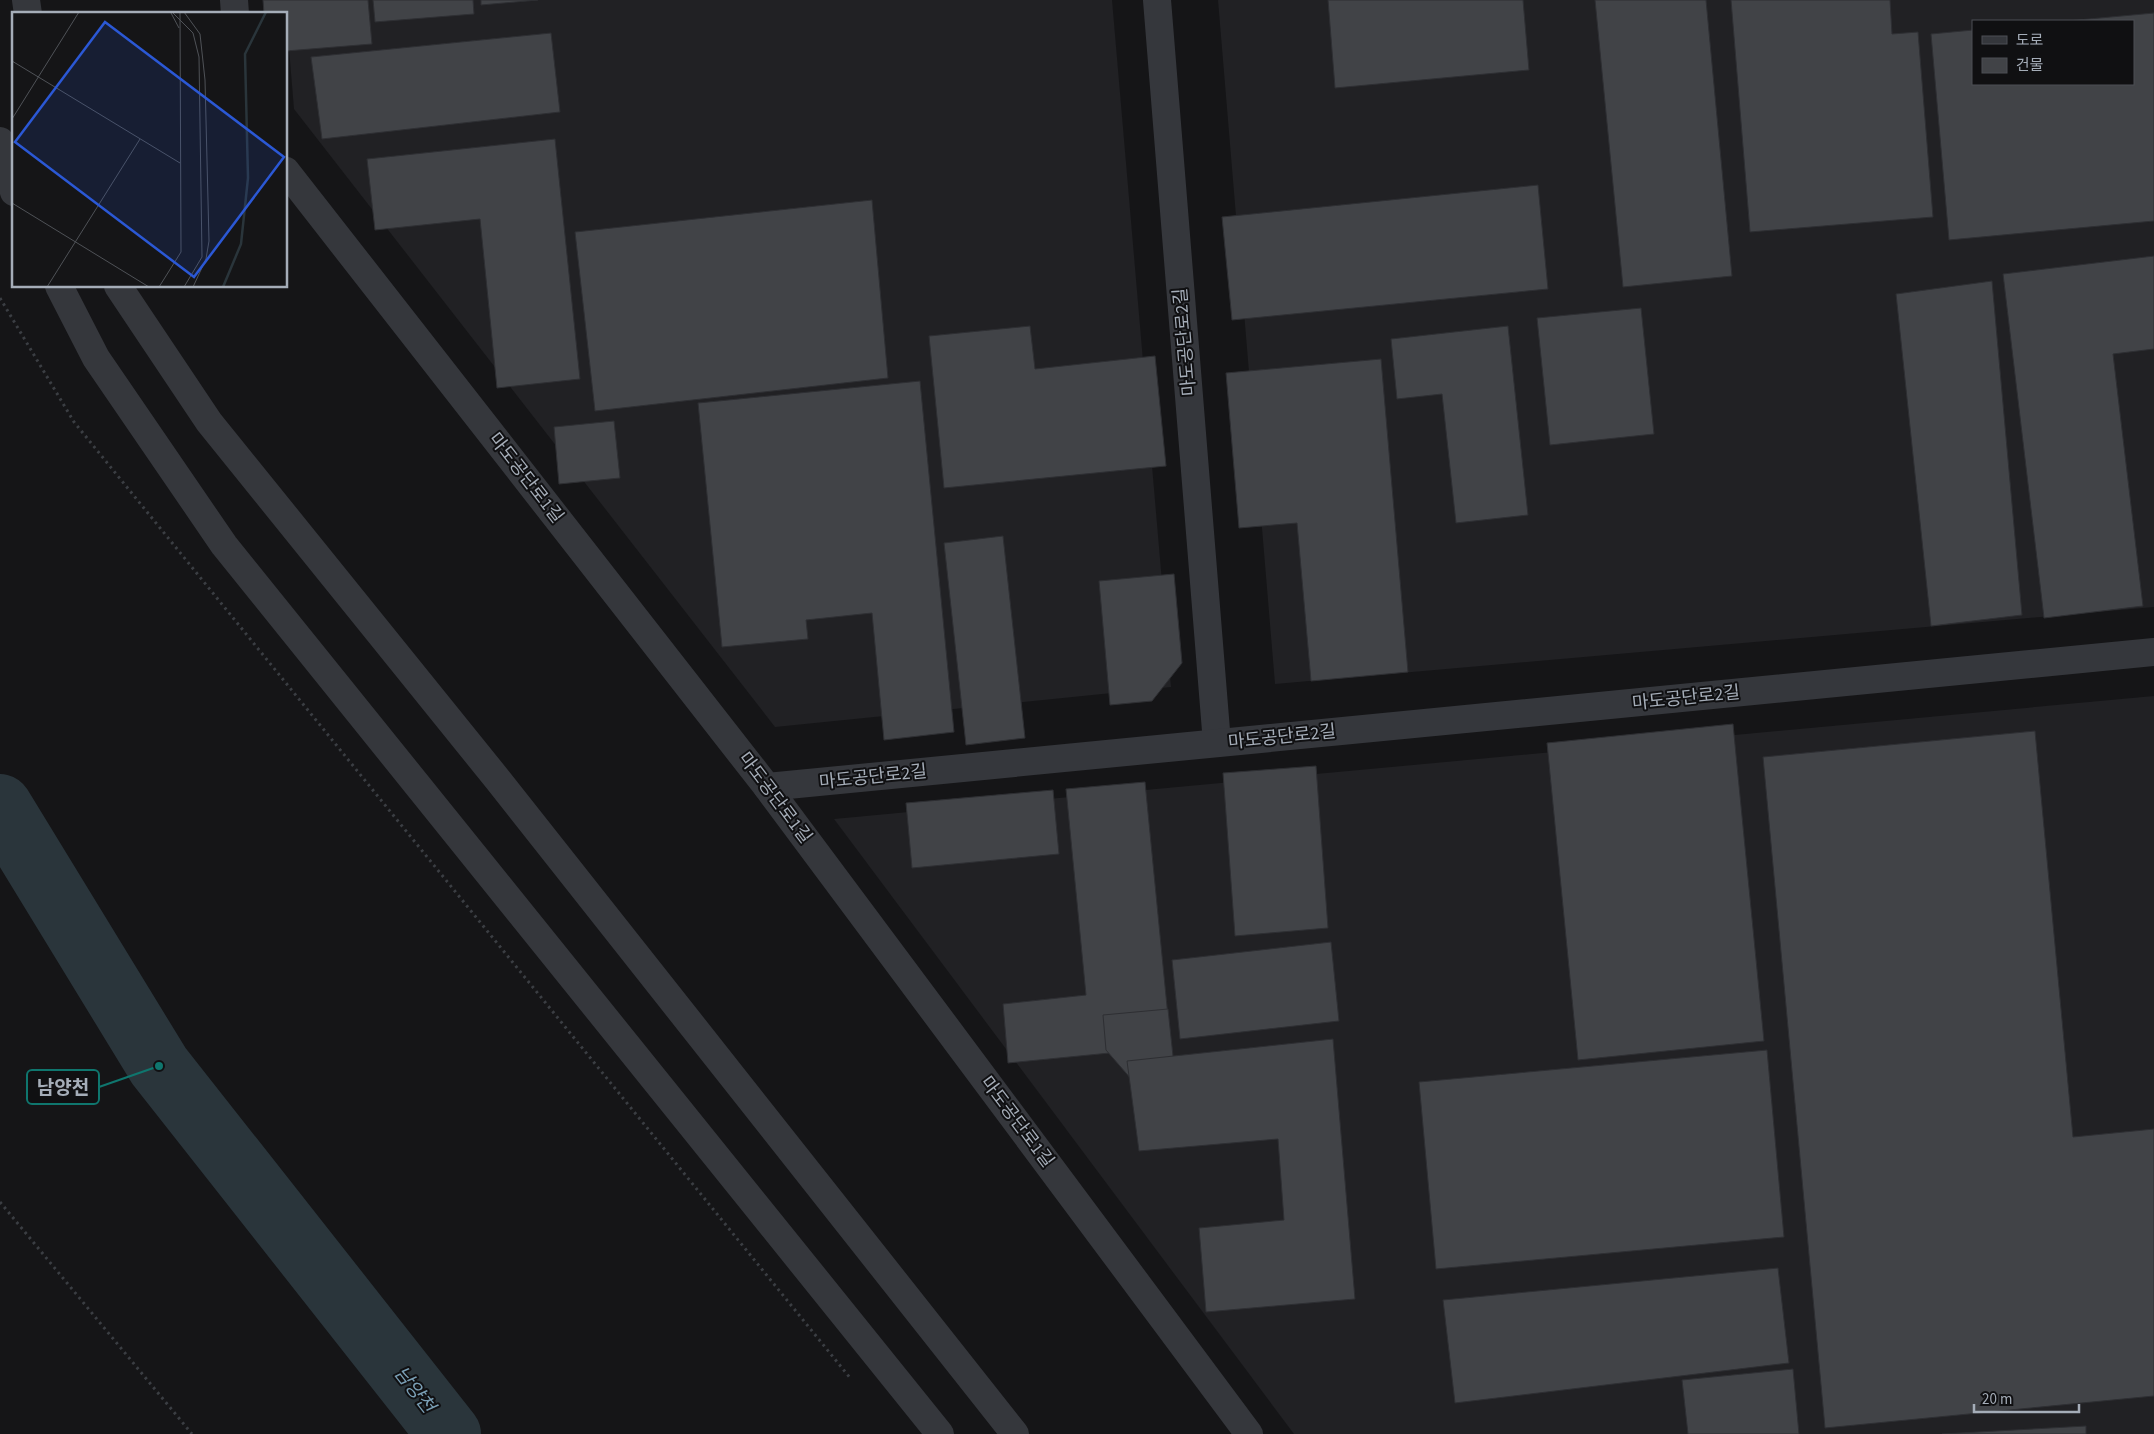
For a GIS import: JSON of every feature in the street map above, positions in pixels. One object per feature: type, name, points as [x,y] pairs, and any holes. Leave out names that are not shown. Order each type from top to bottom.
[{"type":"street","name":"마도공단로2길","points":[[1158,0],[1217,743]]},
{"type":"street","points":[[0,141],[12,185]]},
{"type":"street","name":"마도공단로1길","points":[[288,175],[767,787],[1250,1434]]},
{"type":"street","points":[[60,288],[96,358],[224,545],[940,1434]]},
{"type":"street","points":[[119,288],[209,422],[498,780],[1015,1434]]},
{"type":"street","name":"마도공단로2길","points":[[767,787],[2154,652]]},
{"type":"path","points":[[0,298],[74,422],[852,1380]]},
{"type":"path","points":[[0,1202],[192,1434]]},
{"type":"shaded area","points":[[285,0],[1112,0],[1171,687],[775,727],[294,109],[288,36],[288,12],[286,12]]},
{"type":"shaded area","points":[[1218,0],[2154,0],[2154,607],[1275,684]]},
{"type":"shaded area","points":[[2154,696],[2154,1434],[1294,1434],[834,819]]},
{"type":"building","points":[[263,0],[368,0],[372,44],[288,51],[288,12],[264,12]]},
{"type":"building","points":[[373,0],[473,0],[474,14],[375,22]]},
{"type":"building","points":[[481,0],[538,0],[481,5]]},
{"type":"building","points":[[1328,0],[1523,0],[1529,70],[1335,88]]},
{"type":"building","points":[[1595,0],[1706,0],[1732,276],[1623,287]]},
{"type":"building","points":[[1731,0],[1890,0],[1892,34],[1918,32],[1933,217],[1750,232]]},
{"type":"building","points":[[2154,13],[2154,221],[1949,240],[1931,34],[1972,30],[1972,85],[2134,85],[2134,20],[2078,20]]},
{"type":"building","points":[[551,33],[560,112],[322,139],[311,57]]},
{"type":"building","points":[[555,139],[580,379],[497,388],[480,219],[375,230],[367,159]]},
{"type":"building","points":[[1538,185],[1548,289],[1232,320],[1222,217]]},
{"type":"building","points":[[872,200],[888,378],[595,411],[575,232]]},
{"type":"building","points":[[2154,256],[2154,349],[2113,354],[2143,606],[2044,618],[2003,274]]},
{"type":"building","points":[[1992,281],[2022,615],[1931,626],[1896,294]]},
{"type":"building","points":[[1641,308],[1654,434],[1550,445],[1537,318]]},
{"type":"building","points":[[1030,326],[1035,369],[1155,356],[1166,466],[944,488],[929,336]]},
{"type":"building","points":[[1508,326],[1528,515],[1456,523],[1442,394],[1397,399],[1391,339]]},
{"type":"building","points":[[1381,359],[1408,672],[1311,681],[1297,523],[1239,528],[1226,373]]},
{"type":"building","points":[[920,381],[954,732],[884,740],[872,613],[806,620],[808,639],[722,647],[698,403]]},
{"type":"building","points":[[614,421],[620,478],[559,484],[554,427]]},
{"type":"building","points":[[1003,536],[1025,738],[966,745],[944,543]]},
{"type":"building","points":[[1174,574],[1182,663],[1152,701],[1110,705],[1099,581]]},
{"type":"building","points":[[1733,724],[1764,1041],[1578,1060],[1547,743]]},
{"type":"building","points":[[2035,731],[2073,1137],[2154,1129],[2154,1396],[1825,1428],[1763,757]]},
{"type":"building","points":[[1316,766],[1328,928],[1235,936],[1223,773]]},
{"type":"building","points":[[1145,782],[1171,1047],[1008,1063],[1003,1004],[1086,995],[1066,789]]},
{"type":"building","points":[[1053,790],[1059,854],[912,868],[906,803]]},
{"type":"building","points":[[1331,942],[1339,1021],[1180,1039],[1172,960]]},
{"type":"building","points":[[1168,1009],[1176,1084],[1139,1088],[1106,1050],[1103,1015]]},
{"type":"building","points":[[1333,1039],[1355,1299],[1206,1312],[1199,1228],[1284,1220],[1278,1139],[1139,1151],[1127,1061]]},
{"type":"building","points":[[1767,1050],[1784,1237],[1436,1269],[1419,1082]]},
{"type":"building","points":[[1778,1268],[1789,1363],[1455,1403],[1443,1300]]},
{"type":"building","points":[[1793,1369],[1799,1434],[1688,1434],[1682,1380]]},
{"type":"building","points":[[2086,1426],[2086,1434],[1942,1434]]},
{"type":"waterway","name":"남양천","points":[[0,806],[159,1066],[449,1434]]},
{"type":"place","name":"남양천","points":[[159,1066]]}]
